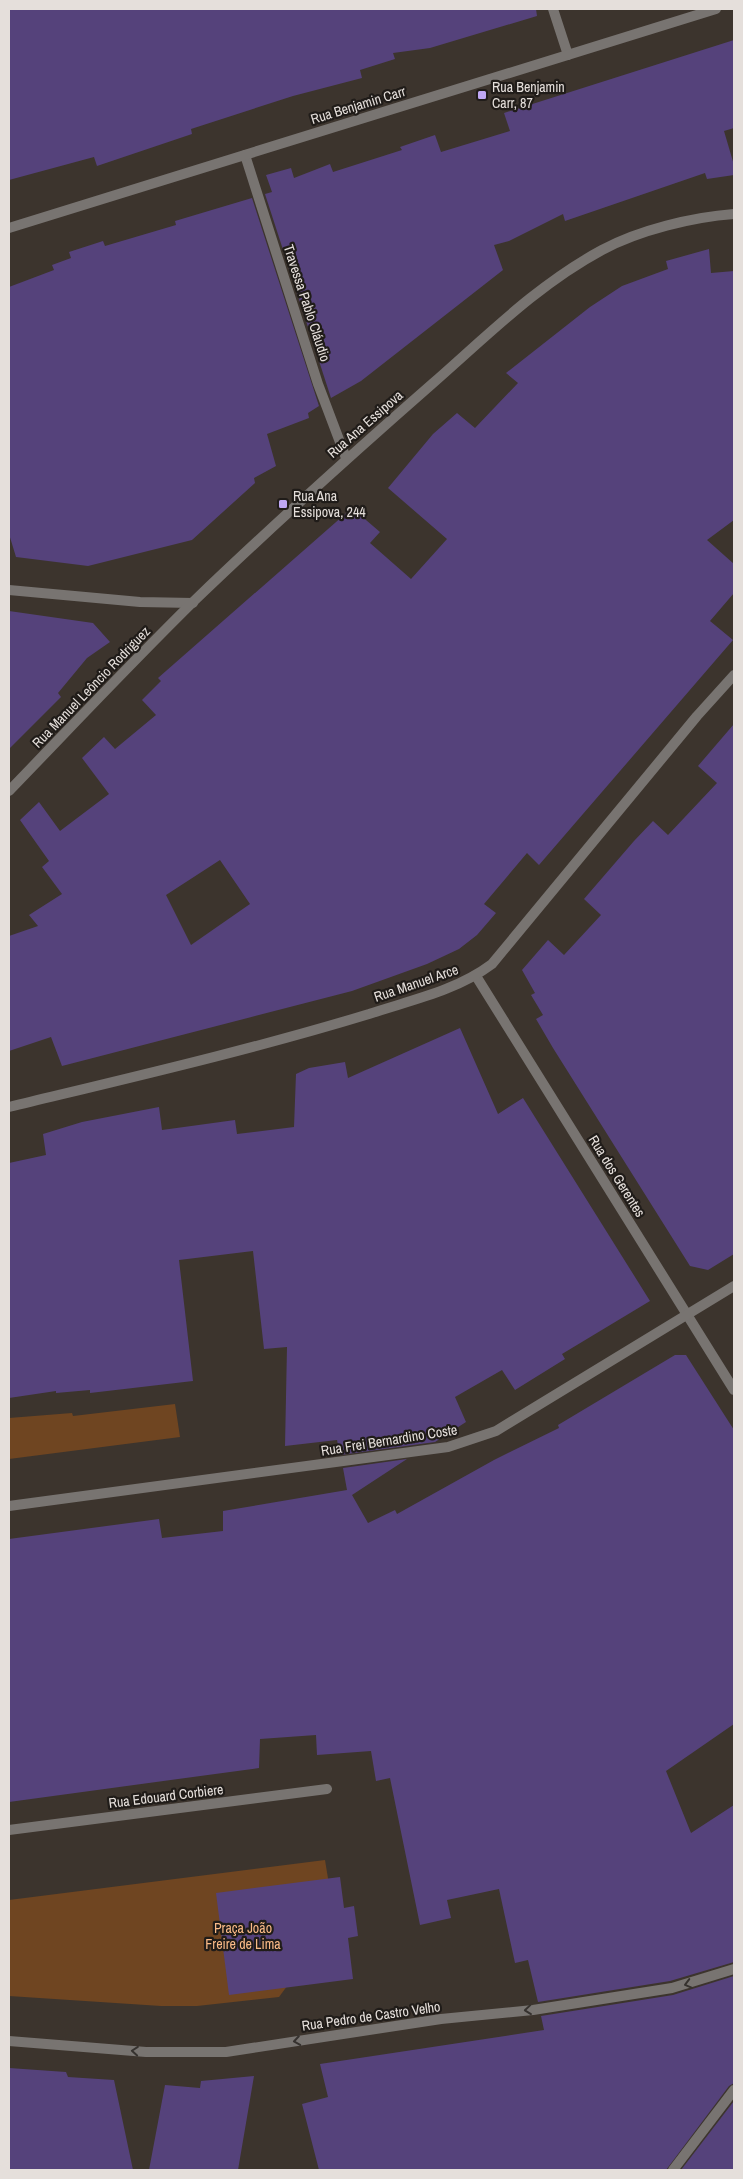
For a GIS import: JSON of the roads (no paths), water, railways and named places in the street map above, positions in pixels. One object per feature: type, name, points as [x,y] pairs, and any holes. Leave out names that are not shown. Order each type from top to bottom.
[{"type":"street","points":[[553,9],[568,55]]},
{"type":"street","name":"Rua Benjamin Carr","points":[[9,228],[716,9]]},
{"type":"street","name":"Travessa Pablo Cláudio","points":[[245,155],[318,384],[346,458]]},
{"type":"street","name":"Rua Ana Essipova","points":[[193,603],[346,458],[434,382],[497,324],[548,283],[604,249],[634,237],[713,216],[734,214]]},
{"type":"street","points":[[9,590],[140,602],[193,603]]},
{"type":"street","name":"Rua Manuel Leôncio Rodriguez","points":[[9,791],[193,603]]},
{"type":"street","name":"Rua Manuel Arce","points":[[9,1106],[321,1029],[443,990],[476,976],[492,964],[697,716],[734,675]]},
{"type":"street","name":"Rua dos Gerentes","points":[[476,976],[734,1390]]},
{"type":"street","name":"Rua Frei Bernardino Coste","points":[[9,1506],[448,1447],[496,1431],[734,1286]]},
{"type":"street","name":"Rua Edouard Corbiere","points":[[9,1830],[327,1789]]},
{"type":"street","name":"Rua Pedro de Castro Velho","points":[[9,2041],[146,2052],[226,2052],[441,2019],[533,2010],[653,1991],[689,1983],[734,1969]]},
{"type":"street","points":[[673,2170],[734,2090]]},
{"type":"place","name":"Rua Benjamin Carr, 87","points":[[482,95]]},
{"type":"place","name":"Rua Ana Essipova, 244","points":[[283,504]]},
{"type":"park label","name":"Praça João Freire de Lima","points":[[243,1936]]}]
